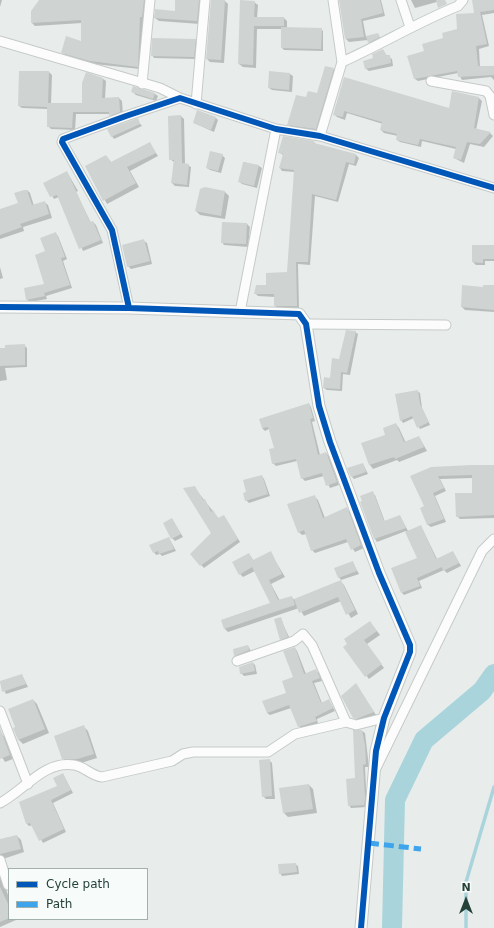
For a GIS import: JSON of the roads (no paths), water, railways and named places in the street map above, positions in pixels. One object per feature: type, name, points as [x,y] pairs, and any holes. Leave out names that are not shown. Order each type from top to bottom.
[{"type":"street","points":[[142,84],[150,0]]},
{"type":"street","points":[[196,104],[204,0]]},
{"type":"street","points":[[320,136],[342,62],[333,0]]},
{"type":"street","points":[[401,0],[410,27]]},
{"type":"street","points":[[342,62],[377,47],[410,27],[458,6],[463,0]]},
{"type":"street","points":[[0,40],[142,84],[160,88],[196,104],[276,128],[320,136],[494,188]]},
{"type":"street","points":[[431,81],[486,91],[490,96],[494,115]]},
{"type":"street","points":[[129,308],[112,230],[62,142],[63,139],[119,118],[180,98]]},
{"type":"street","points":[[240,312],[276,128]]},
{"type":"street","points":[[0,307],[129,308],[299,314],[306,324],[319,406],[330,442],[379,573],[410,645],[410,652],[384,718],[376,751],[361,928]]},
{"type":"street","points":[[306,324],[446,324]]},
{"type":"street","points":[[374,771],[482,551],[494,539]]},
{"type":"street","points":[[237,661],[294,641],[303,634],[312,645],[346,722]]},
{"type":"street","points":[[0,711],[28,784]]},
{"type":"street","points":[[0,803],[40,774],[59,764],[81,766],[97,777],[102,777],[172,761],[183,754],[193,752],[268,752],[295,734],[346,722],[356,725],[384,718]]},
{"type":"street","points":[[0,860],[8,885]]},
{"type":"waterway","points":[[392,928],[395,800],[424,740],[482,691],[494,674]]},
{"type":"waterway","points":[[466,928],[466,882],[494,787]]}]
